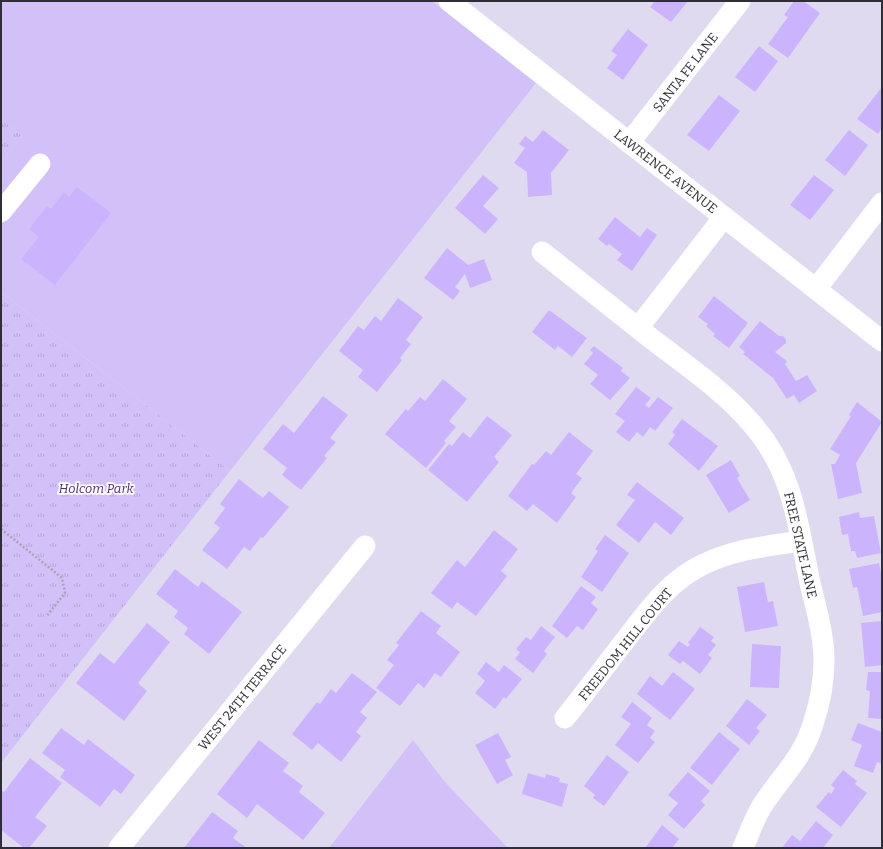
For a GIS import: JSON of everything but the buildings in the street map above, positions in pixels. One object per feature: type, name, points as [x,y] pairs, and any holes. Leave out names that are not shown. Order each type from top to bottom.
[{"type":"street","name":"LAWRENCE AVENUE","points":[[449,1],[882,341]]},
{"type":"street","name":"SANTA FE LANE","points":[[629,143],[740,1]]},
{"type":"street","points":[[1,212],[40,164]]},
{"type":"street","points":[[816,289],[882,203]]},
{"type":"street","points":[[638,328],[724,217]]},
{"type":"street","name":"FREE STATE LANE","points":[[542,252],[733,403],[753,425],[779,463],[789,487],[796,511],[821,633],[824,660],[820,701],[806,743],[794,765],[762,805],[743,848]]},
{"type":"street","name":"FREEDOM HILL COURT","points":[[565,718],[655,602],[683,577],[701,565],[723,556],[760,547],[801,541]]},
{"type":"street","name":"WEST 24TH TERRACE","points":[[119,848],[365,546]]},
{"type":"path","points":[[1,530],[62,578],[65,593],[46,617]]},
{"type":"green space","points":[[1,1],[432,1],[536,83],[230,471],[1,292],[1,162],[22,136],[1,119]]},
{"type":"green space","points":[[1,119],[22,136],[1,162]]},
{"type":"green space","name":"Holcom Park","points":[[1,292],[230,471],[1,763]]},
{"type":"green space","points":[[413,740],[444,781],[508,848],[329,848]]}]
